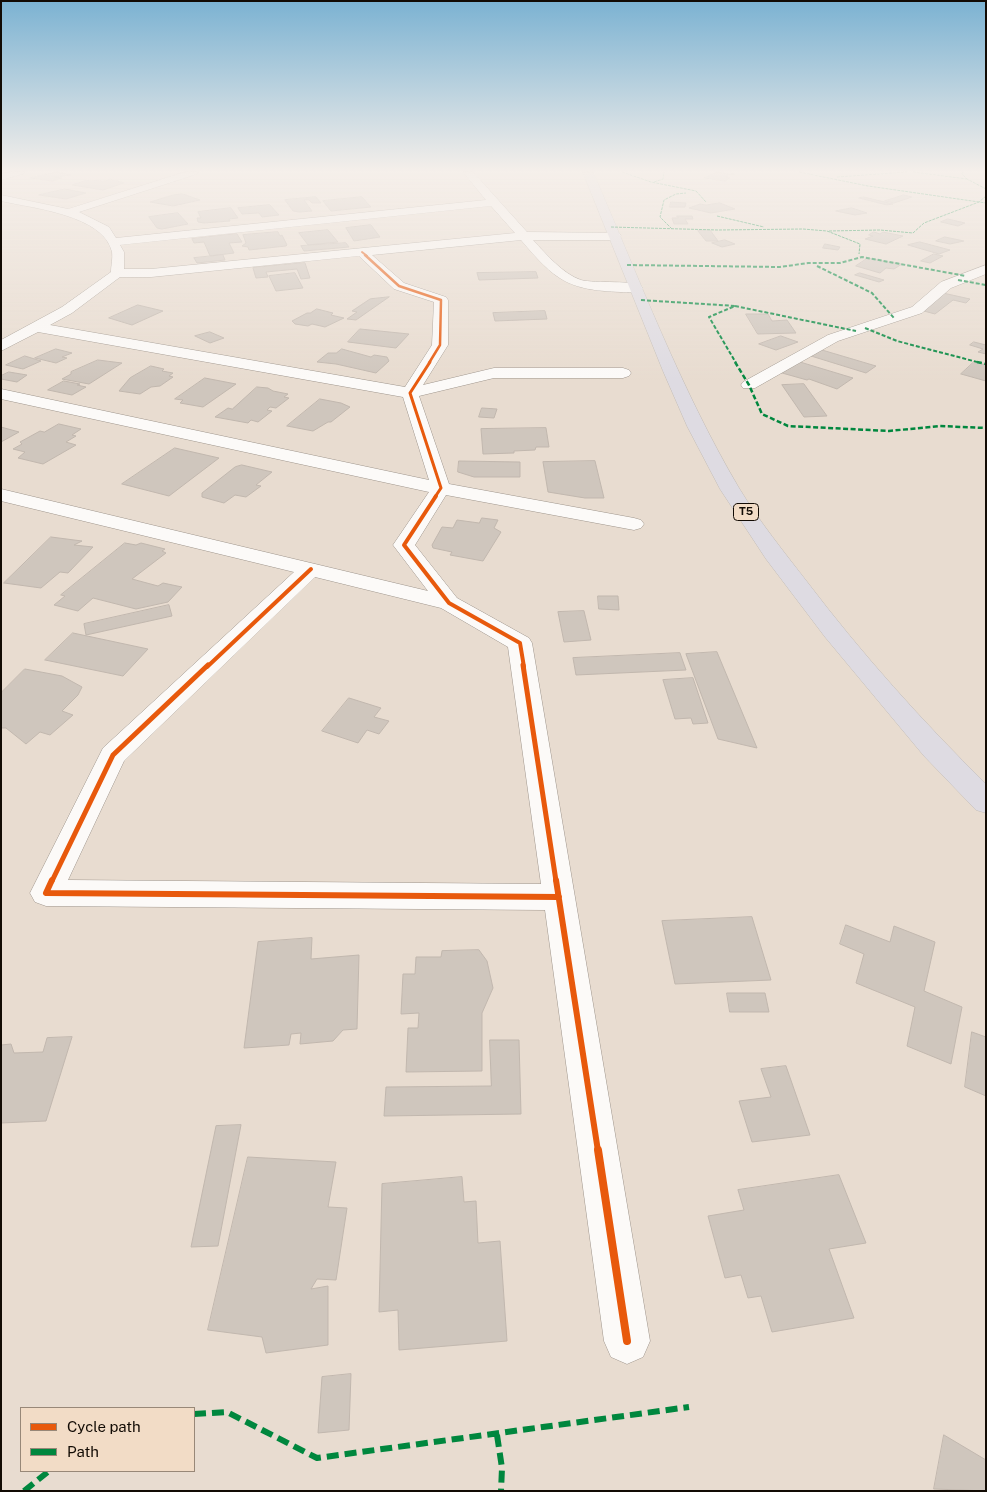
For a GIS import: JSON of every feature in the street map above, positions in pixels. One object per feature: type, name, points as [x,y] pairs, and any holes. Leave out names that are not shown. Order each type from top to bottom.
[{"type":"highway","name":"T5","points":[[616,242],[696,426],[730,489],[774,554],[833,632],[934,749],[986,802]]},
{"type":"street","points":[[117,242],[113,242],[118,252],[117,273]]},
{"type":"street","points":[[1,346],[67,310],[117,273],[151,273],[467,242]]},
{"type":"street","points":[[529,242],[553,268],[577,283],[596,287],[636,288]]},
{"type":"street","points":[[362,252],[399,286],[441,300],[440,345],[410,393]]},
{"type":"street","points":[[749,385],[833,338],[917,310],[946,285],[986,269]]},
{"type":"street","points":[[35,328],[410,393],[494,373],[623,373]]},
{"type":"street","points":[[410,393],[441,488]]},
{"type":"street","points":[[1,394],[441,488],[634,524]]},
{"type":"street","points":[[441,488],[404,545],[449,603]]},
{"type":"street","points":[[1,495],[449,603],[520,643],[627,1341]]},
{"type":"street","points":[[311,570],[113,755],[46,893],[559,896]]},
{"type":"building","points":[[193,242],[242,242],[229,243],[234,253],[210,256],[204,242]]},
{"type":"building","points":[[285,242],[287,245],[249,250],[248,247],[242,246],[246,243]]},
{"type":"building","points":[[305,242],[338,242],[308,245]]},
{"type":"building","points":[[729,242],[735,244],[722,247],[712,243]]},
{"type":"building","points":[[876,242],[891,242],[886,244]]},
{"type":"building","points":[[920,242],[950,250],[939,254],[908,245]]},
{"type":"building","points":[[939,242],[961,242],[950,244]]},
{"type":"building","points":[[346,243],[349,247],[304,251],[301,246]]},
{"type":"building","points":[[825,244],[840,247],[838,250],[823,248]]},
{"type":"building","points":[[934,254],[943,256],[930,263],[921,261]]},
{"type":"building","points":[[223,255],[225,260],[197,263],[194,258]]},
{"type":"building","points":[[868,258],[902,264],[894,269],[886,268],[880,273],[856,266]]},
{"type":"building","points":[[305,263],[310,278],[301,279],[297,269],[266,272],[268,277],[256,278],[253,268]]},
{"type":"building","points":[[536,272],[538,278],[479,280],[477,273]]},
{"type":"building","points":[[295,273],[303,288],[276,291],[269,276]]},
{"type":"building","points":[[860,273],[884,280],[879,282],[855,275]]},
{"type":"building","points":[[943,293],[970,299],[966,303],[953,300],[935,314],[920,310]]},
{"type":"building","points":[[389,297],[356,320],[347,319],[357,312],[352,311],[370,299]]},
{"type":"building","points":[[138,305],[163,311],[132,325],[109,318]]},
{"type":"building","points":[[317,309],[344,318],[325,327],[312,324],[308,326],[295,324],[292,321]]},
{"type":"building","points":[[545,311],[547,319],[495,321],[493,313]]},
{"type":"building","points":[[746,314],[768,314],[772,321],[787,320],[796,333],[758,334]]},
{"type":"building","points":[[360,329],[409,334],[396,348],[348,342]]},
{"type":"building","points":[[210,332],[224,338],[210,343],[195,336]]},
{"type":"building","points":[[781,336],[798,342],[776,350],[759,344]]},
{"type":"building","points":[[974,342],[986,345],[986,354],[978,352],[983,349],[970,345]]},
{"type":"building","points":[[56,349],[72,353],[62,357],[67,358],[56,363],[35,358]]},
{"type":"building","points":[[342,349],[371,357],[374,355],[387,357],[389,361],[376,373],[336,364],[317,362],[328,353],[336,353]]},
{"type":"building","points":[[822,350],[876,366],[866,373],[811,356]]},
{"type":"building","points":[[25,356],[41,361],[23,369],[6,365]]},
{"type":"building","points":[[98,360],[122,363],[89,384],[62,379],[71,374],[71,372]]},
{"type":"building","points":[[800,362],[853,378],[837,389],[809,379],[782,373]]},
{"type":"building","points":[[974,362],[986,365],[986,381],[961,374]]},
{"type":"building","points":[[151,366],[173,373],[169,376],[173,377],[160,386],[151,387],[140,394],[119,391],[130,378]]},
{"type":"building","points":[[9,372],[27,375],[17,382],[1,379],[1,376]]},
{"type":"building","points":[[205,378],[236,384],[203,407],[180,403],[183,400],[175,399]]},
{"type":"building","points":[[64,381],[86,387],[72,395],[48,390]]},
{"type":"building","points":[[804,384],[827,416],[804,417],[782,385]]},
{"type":"building","points":[[257,387],[288,394],[284,397],[289,398],[276,408],[270,407],[267,410],[272,411],[258,422],[251,420],[248,423],[215,417],[228,408],[232,409]]},
{"type":"building","points":[[320,399],[341,403],[350,407],[331,422],[313,431],[287,426]]},
{"type":"building","points":[[482,408],[497,409],[494,418],[479,417]]},
{"type":"building","points":[[59,424],[81,429],[72,435],[76,436],[66,442],[76,445],[43,464],[18,458],[25,452],[13,449],[22,444],[20,442],[40,431],[44,432]]},
{"type":"building","points":[[1,427],[19,432],[1,442]]},
{"type":"building","points":[[546,428],[549,447],[536,447],[535,450],[514,451],[514,453],[483,454],[481,429]]},
{"type":"building","points":[[175,448],[219,458],[169,496],[122,484]]},
{"type":"building","points":[[459,461],[520,462],[520,477],[474,477],[458,472]]},
{"type":"building","points":[[595,461],[604,498],[585,498],[548,492],[543,462]]},
{"type":"building","points":[[242,465],[272,472],[256,485],[261,486],[246,497],[235,495],[224,503],[202,497],[202,493],[235,467]]},
{"type":"building","points":[[482,518],[498,520],[494,528],[501,532],[483,561],[450,555],[452,552],[433,548],[432,545],[442,527],[453,528],[457,520],[479,523]]},
{"type":"building","points":[[51,537],[82,541],[74,545],[93,547],[68,573],[60,572],[41,588],[4,583]]},
{"type":"building","points":[[125,543],[136,545],[141,543],[165,549],[162,551],[166,553],[132,579],[158,586],[163,583],[182,587],[168,602],[136,609],[93,598],[78,611],[54,605],[65,596],[61,595]]},
{"type":"building","points":[[598,596],[618,596],[619,610],[599,609]]},
{"type":"building","points":[[169,605],[172,616],[86,635],[84,624]]},
{"type":"building","points":[[584,611],[591,640],[564,642],[558,612]]},
{"type":"building","points":[[73,633],[148,649],[123,676],[45,660]]},
{"type":"building","points":[[717,652],[757,748],[718,739],[686,654]]},
{"type":"building","points":[[680,653],[686,670],[576,675],[573,658]]},
{"type":"building","points":[[25,669],[62,676],[82,687],[78,695],[62,711],[73,715],[50,735],[40,732],[26,744],[6,728],[1,728],[1,693]]},
{"type":"building","points":[[693,678],[708,723],[693,724],[691,718],[675,719],[663,680]]},
{"type":"building","points":[[349,698],[381,708],[374,717],[389,721],[379,734],[367,730],[358,743],[322,731]]},
{"type":"building","points":[[752,917],[771,980],[675,984],[662,921]]},
{"type":"building","points":[[846,925],[890,942],[894,926],[935,942],[924,991],[962,1007],[951,1064],[907,1046],[915,1007],[856,983],[864,954],[840,944]]},
{"type":"building","points":[[312,938],[311,959],[359,955],[357,1029],[343,1030],[333,1041],[300,1044],[301,1033],[291,1034],[289,1045],[244,1048],[258,942]]},
{"type":"building","points":[[479,950],[487,961],[493,988],[482,1013],[482,1071],[406,1072],[408,1028],[418,1028],[419,1013],[401,1014],[403,974],[415,974],[416,957],[441,957],[442,951]]},
{"type":"building","points":[[727,993],[765,993],[769,1012],[730,1012]]},
{"type":"building","points":[[972,1032],[986,1037],[986,1096],[965,1087]]},
{"type":"building","points":[[72,1037],[46,1121],[1,1123],[1,1045],[11,1044],[14,1053],[43,1052],[47,1038]]},
{"type":"building","points":[[490,1040],[519,1040],[521,1114],[384,1116],[386,1087],[491,1086]]},
{"type":"building","points":[[786,1066],[810,1135],[752,1142],[739,1101],[771,1097],[761,1069]]},
{"type":"building","points":[[241,1125],[218,1246],[191,1247],[216,1126]]},
{"type":"building","points":[[248,1157],[336,1162],[328,1207],[347,1208],[336,1280],[317,1279],[311,1289],[328,1286],[328,1345],[266,1353],[262,1337],[208,1330]]},
{"type":"building","points":[[839,1175],[866,1243],[829,1249],[854,1318],[772,1332],[761,1296],[748,1298],[741,1275],[725,1278],[708,1216],[744,1210],[738,1190]]},
{"type":"building","points":[[462,1177],[464,1202],[476,1201],[478,1243],[500,1241],[507,1341],[399,1350],[398,1310],[379,1312],[382,1184]]},
{"type":"building","points":[[351,1374],[349,1430],[318,1433],[322,1377]]},
{"type":"building","points":[[944,1435],[986,1460],[986,1491],[934,1489]]},
{"type":"marked path","points":[[854,242],[860,244],[859,254]]},
{"type":"marked path","points":[[627,265],[780,267],[808,263],[840,263],[862,257],[966,276]]},
{"type":"marked path","points":[[817,266],[872,293],[894,318]]},
{"type":"marked path","points":[[958,280],[986,285]]},
{"type":"marked path","points":[[641,300],[735,306],[709,317],[749,385],[762,414],[788,426],[889,431],[940,426],[986,428]]},
{"type":"marked path","points":[[735,306],[856,331]]},
{"type":"marked path","points":[[865,328],[897,341],[986,364]]},
{"type":"marked path","points":[[195,1414],[227,1412],[317,1458],[689,1407]]},
{"type":"marked path","points":[[497,1435],[502,1468],[501,1491]]},
{"type":"marked path","points":[[24,1491],[48,1472]]},
{"type":"cycle path","points":[[362,252],[399,286],[441,300],[440,345],[410,393],[441,488],[404,545],[449,603],[520,643],[627,1341]]},
{"type":"cycle path","points":[[311,569],[113,755],[46,893],[559,897]]}]
